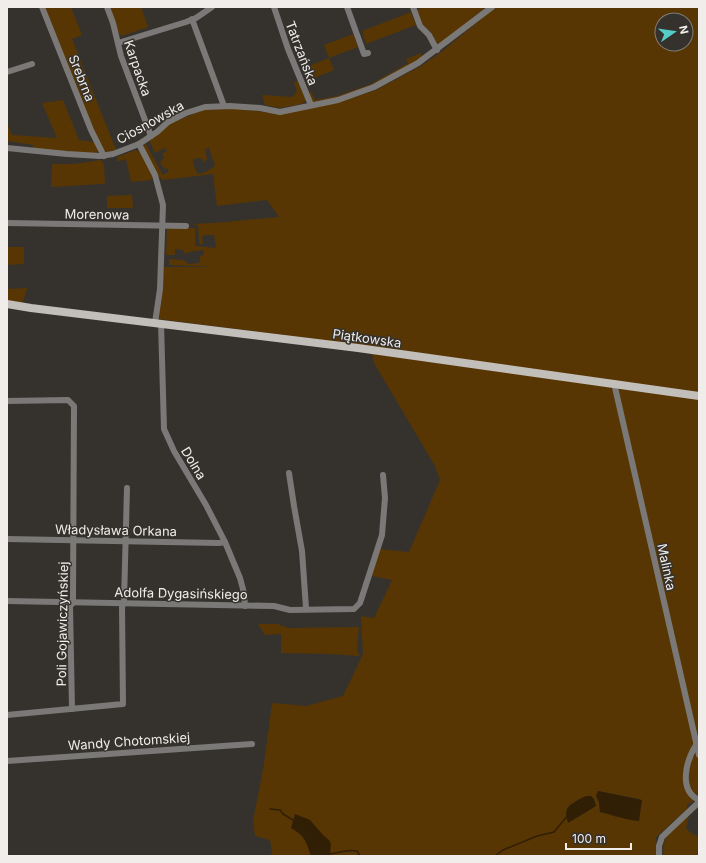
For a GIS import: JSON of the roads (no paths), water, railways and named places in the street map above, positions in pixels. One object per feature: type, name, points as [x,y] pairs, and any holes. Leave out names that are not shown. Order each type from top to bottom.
[{"type":"main road","name":"Piątkowska","points":[[7,304],[358,348],[699,396]]},
{"type":"main road","name":"Piątkowska","points":[[7,308],[31,308]]},
{"type":"street","name":"Srebrna","points":[[42,7],[104,156]]},
{"type":"street","name":"Karpacka","points":[[107,7],[113,23],[121,56],[151,136]]},
{"type":"street","points":[[118,43],[192,19],[212,7]]},
{"type":"street","name":"Tatrzańska","points":[[274,7],[288,49],[311,106]]},
{"type":"street","points":[[347,7],[364,54],[368,53]]},
{"type":"street","points":[[413,7],[420,26],[429,35],[437,50]]},
{"type":"street","name":"Ciosnowska","points":[[7,148],[61,154],[104,156],[125,151],[151,136],[168,122],[186,113],[205,107],[224,106],[260,108],[280,112],[338,100],[374,87],[418,63],[437,50],[489,8]]},
{"type":"street","points":[[192,19],[224,106]]},
{"type":"street","points":[[7,72],[32,64]]},
{"type":"street","name":"Dolna","points":[[139,144],[155,175],[163,205],[158,323],[164,429],[174,451],[206,505],[225,542],[240,578],[244,593],[245,606]]},
{"type":"street","name":"Morenowa","points":[[7,223],[186,226]]},
{"type":"street","name":"Malinka","points":[[614,384],[699,755]]},
{"type":"street","name":"Poli Gojawiczyńskiej","points":[[7,401],[68,400],[74,406],[73,603],[70,606],[72,708]]},
{"type":"street","points":[[289,473],[302,551],[306,608]]},
{"type":"street","name":"Adolfa Dygasińskiego","points":[[7,601],[274,606],[290,610],[306,608],[354,609],[360,603],[382,535],[385,498],[383,475]]},
{"type":"street","points":[[7,715],[123,704],[122,607],[124,603],[127,488]]},
{"type":"street","name":"Władysława Orkana","points":[[7,539],[208,543],[225,542]]},
{"type":"street","name":"Wandy Chotomskiej","points":[[7,761],[252,744]]},
{"type":"street","points":[[660,856],[659,846],[662,837],[699,801],[692,797],[687,787],[686,771],[696,745]]},
{"type":"waterway","name":"Malinka","points":[[270,809],[280,810],[283,814],[293,820]]},
{"type":"waterway","name":"Malinka","points":[[495,856],[503,850],[537,836],[554,832],[568,815]]},
{"type":"waterway","name":"Malinka","points":[[329,854],[357,851],[360,856]]}]
